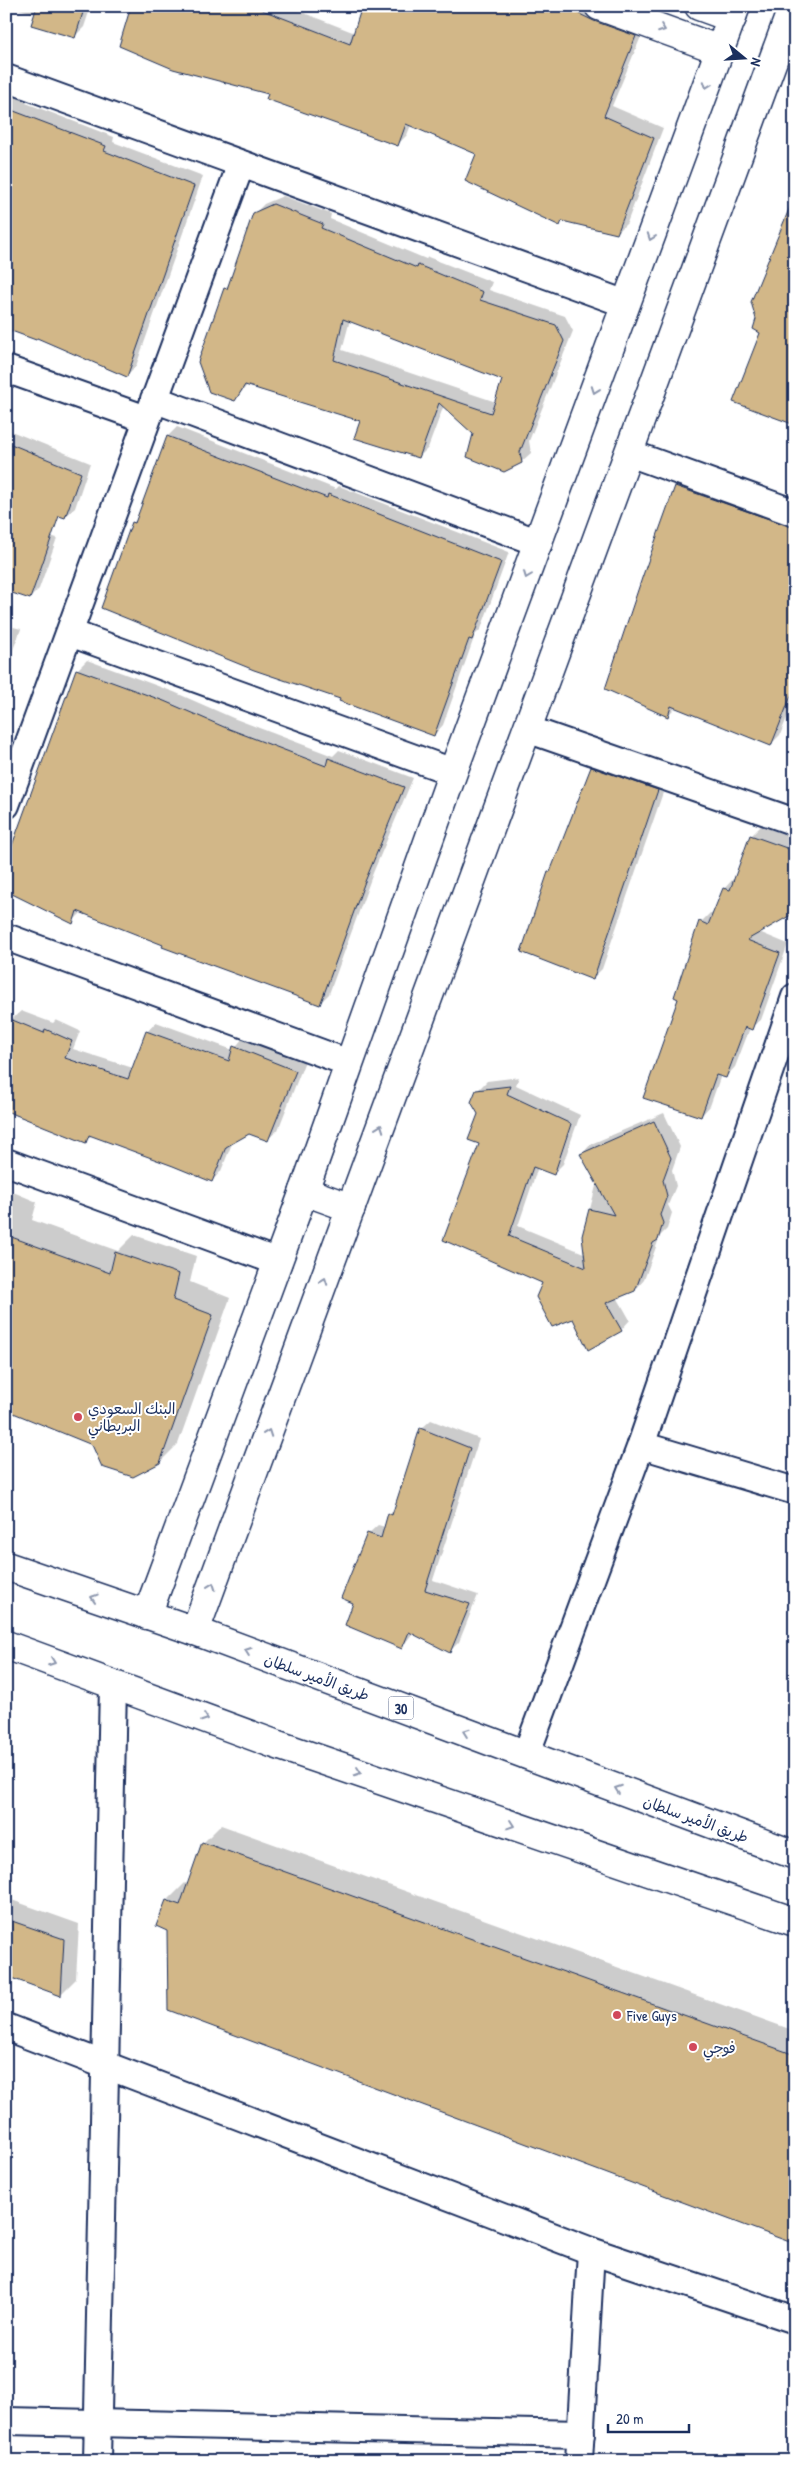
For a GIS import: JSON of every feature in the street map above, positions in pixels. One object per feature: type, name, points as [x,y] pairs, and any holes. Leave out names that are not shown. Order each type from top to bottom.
[{"type":"street","points":[[599,6],[720,50]]},
{"type":"street","points":[[147,1615],[304,1191],[454,772],[540,543],[734,12],[699,6]]},
{"type":"street","points":[[195,1632],[793,6]]},
{"type":"street","points":[[6,78],[626,304]]},
{"type":"street","points":[[6,804],[241,164]]},
{"type":"street","points":[[6,369],[150,409],[540,543]]},
{"type":"street","points":[[629,453],[795,512]]},
{"type":"street","points":[[70,633],[454,772]]},
{"type":"street","points":[[527,729],[795,822]]},
{"type":"street","points":[[6,937],[349,1063]]},
{"type":"street","points":[[526,1755],[641,1445],[795,997]]},
{"type":"street","points":[[6,1162],[278,1262]]},
{"type":"street","points":[[304,1191],[351,1208]]},
{"type":"street","points":[[641,1445],[795,1491]]},
{"type":"street","name":"طريق الأمير سلطان","points":[[6,1566],[195,1632],[795,1855]]},
{"type":"street","points":[[6,1645],[272,1743],[795,1922]]},
{"type":"street","points":[[97,2461],[114,1685]]},
{"type":"street","points":[[6,2027],[591,2251],[795,2320]]},
{"type":"street","points":[[580,2461],[591,2251]]},
{"type":"street","points":[[6,2421],[581,2434]]},
{"type":"building","points":[[37,6],[85,6],[75,38],[31,25]]},
{"type":"building","points":[[131,6],[252,6],[350,44],[362,6],[563,6],[594,21],[636,36],[604,116],[654,138],[617,234],[562,221],[560,226],[465,181],[476,154],[406,124],[398,146],[266,99],[268,94],[173,69],[119,46]]},
{"type":"building","points":[[6,108],[106,146],[104,151],[194,186],[127,377],[37,338],[36,340],[6,329]]},
{"type":"building","points":[[794,197],[795,425],[733,402],[760,333],[753,329],[756,319],[751,302]]},
{"type":"building","points":[[273,204],[323,224],[321,228],[417,268],[418,265],[483,292],[480,300],[556,325],[564,341],[520,452],[522,463],[504,472],[467,457],[473,434],[439,403],[419,458],[354,438],[360,421],[245,385],[235,401],[209,392],[198,362],[224,288],[227,289],[253,213]],"holes":[[[343,319],[502,380],[491,413],[334,360]]]},
{"type":"building","points":[[167,436],[327,498],[328,494],[501,562],[472,640],[469,639],[434,736],[339,701],[340,699],[254,670],[101,608],[132,522],[135,523]]},
{"type":"building","points":[[6,442],[81,473],[65,518],[59,516],[30,599],[6,591]]},
{"type":"building","points":[[675,486],[795,528],[795,686],[771,746],[671,706],[668,717],[605,689]]},
{"type":"building","points":[[76,669],[164,701],[224,727],[326,766],[328,758],[404,787],[364,884],[320,1005],[162,947],[163,945],[77,911],[73,924],[6,891],[6,862]]},
{"type":"building","points":[[591,767],[658,790],[593,980],[521,952],[548,872],[550,872]]},
{"type":"building","points":[[750,835],[795,851],[795,904],[791,915],[747,940],[780,953],[752,1030],[745,1027],[726,1078],[716,1075],[701,1117],[643,1098],[678,999],[674,997],[699,921],[708,925],[723,888],[730,890]]},
{"type":"building","points":[[10,1019],[44,1033],[45,1029],[72,1041],[65,1058],[128,1079],[146,1031],[229,1061],[233,1046],[296,1071],[268,1141],[249,1134],[226,1147],[212,1182],[89,1135],[86,1143],[6,1111],[6,1034]]},
{"type":"building","points":[[510,1086],[507,1094],[571,1124],[554,1175],[533,1167],[509,1236],[586,1268],[582,1236],[589,1209],[614,1215],[580,1154],[654,1121],[671,1158],[663,1180],[667,1196],[660,1215],[663,1223],[658,1240],[653,1243],[635,1291],[606,1303],[622,1331],[588,1350],[573,1319],[552,1327],[536,1297],[542,1283],[443,1240],[479,1144],[468,1140],[478,1114],[471,1102],[476,1090]]},
{"type":"building","points":[[6,1235],[110,1273],[115,1252],[179,1274],[173,1300],[213,1315],[160,1463],[133,1477],[102,1467],[92,1445],[6,1410]]},
{"type":"building","points":[[420,1428],[470,1448],[425,1590],[470,1604],[450,1653],[409,1632],[402,1649],[345,1625],[353,1603],[341,1598],[367,1533],[381,1538],[388,1513],[392,1515]]},
{"type":"building","points":[[202,1842],[795,2055],[795,2159],[789,2175],[795,2178],[795,2244],[168,2010],[167,1931],[156,1926],[166,1900],[180,1905]]},
{"type":"building","points":[[6,1919],[64,1939],[61,1996],[6,1976]]},
{"type":"place","name":"البنك السعودي البريطاني","points":[[78,1417]]},
{"type":"place","name":"Five Guys","points":[[617,2015]]},
{"type":"place","name":"فوجي","points":[[693,2047]]}]
